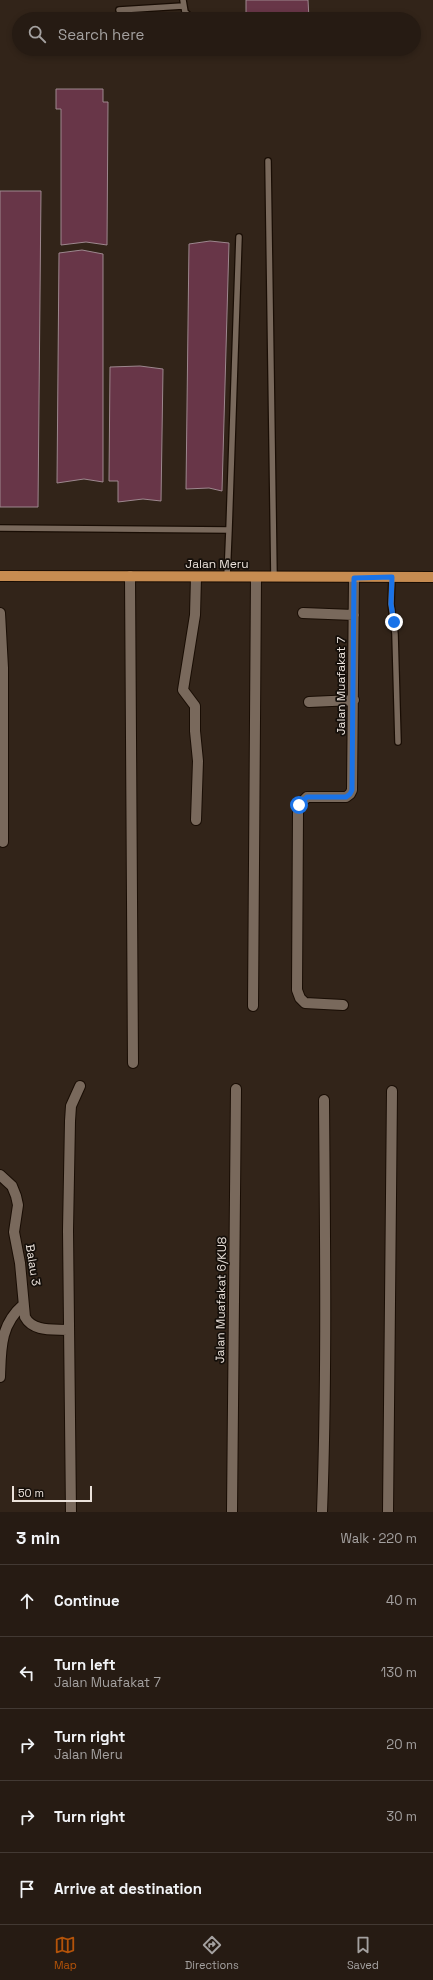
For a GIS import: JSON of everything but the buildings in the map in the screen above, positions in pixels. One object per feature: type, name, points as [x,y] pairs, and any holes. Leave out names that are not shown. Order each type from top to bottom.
[{"type":"main road","name":"Jalan Meru","points":[[0,576],[433,577]]},
{"type":"street","points":[[130,576],[133,1063]]},
{"type":"street","points":[[196,576],[195,615],[184,690],[195,706],[195,731],[198,761],[196,820]]},
{"type":"street","points":[[253,1006],[256,577]]},
{"type":"street","name":"Jalan Muafakat 7","points":[[343,1005],[305,1003],[300,998],[297,990],[298,813],[299,805],[307,797],[346,797],[350,794],[353,783],[354,578]]},
{"type":"street","points":[[0,613],[3,668],[3,842]]},
{"type":"street","points":[[303,613],[354,615]]},
{"type":"street","points":[[309,702],[354,700]]},
{"type":"street","points":[[71,1512],[68,1330],[70,1121],[71,1106],[80,1086]]},
{"type":"street","name":"Jalan Muafakat 6/KU8","points":[[232,1512],[236,1089]]},
{"type":"street","points":[[388,1512],[392,1091]]},
{"type":"street","points":[[322,1512],[325,1296],[324,1100]]},
{"type":"street","name":"Balau 3","points":[[0,1175],[12,1186],[18,1206],[14,1232],[24,1294],[23,1305],[25,1317],[29,1324],[33,1327],[68,1330]]},
{"type":"street","points":[[0,1377],[4,1331],[8,1321],[23,1305]]},
{"type":"lane","points":[[119,10],[183,3]]},
{"type":"lane","points":[[268,161],[274,577]]},
{"type":"lane","points":[[228,577],[239,237]]},
{"type":"lane","points":[[0,528],[229,530]]},
{"type":"lane","points":[[392,577],[391,604],[395,634],[398,742]]},
{"type":"route","points":[[299,805],[303,799],[307,797],[346,797],[352,790],[354,578],[392,577],[391,604],[394,622]]}]
